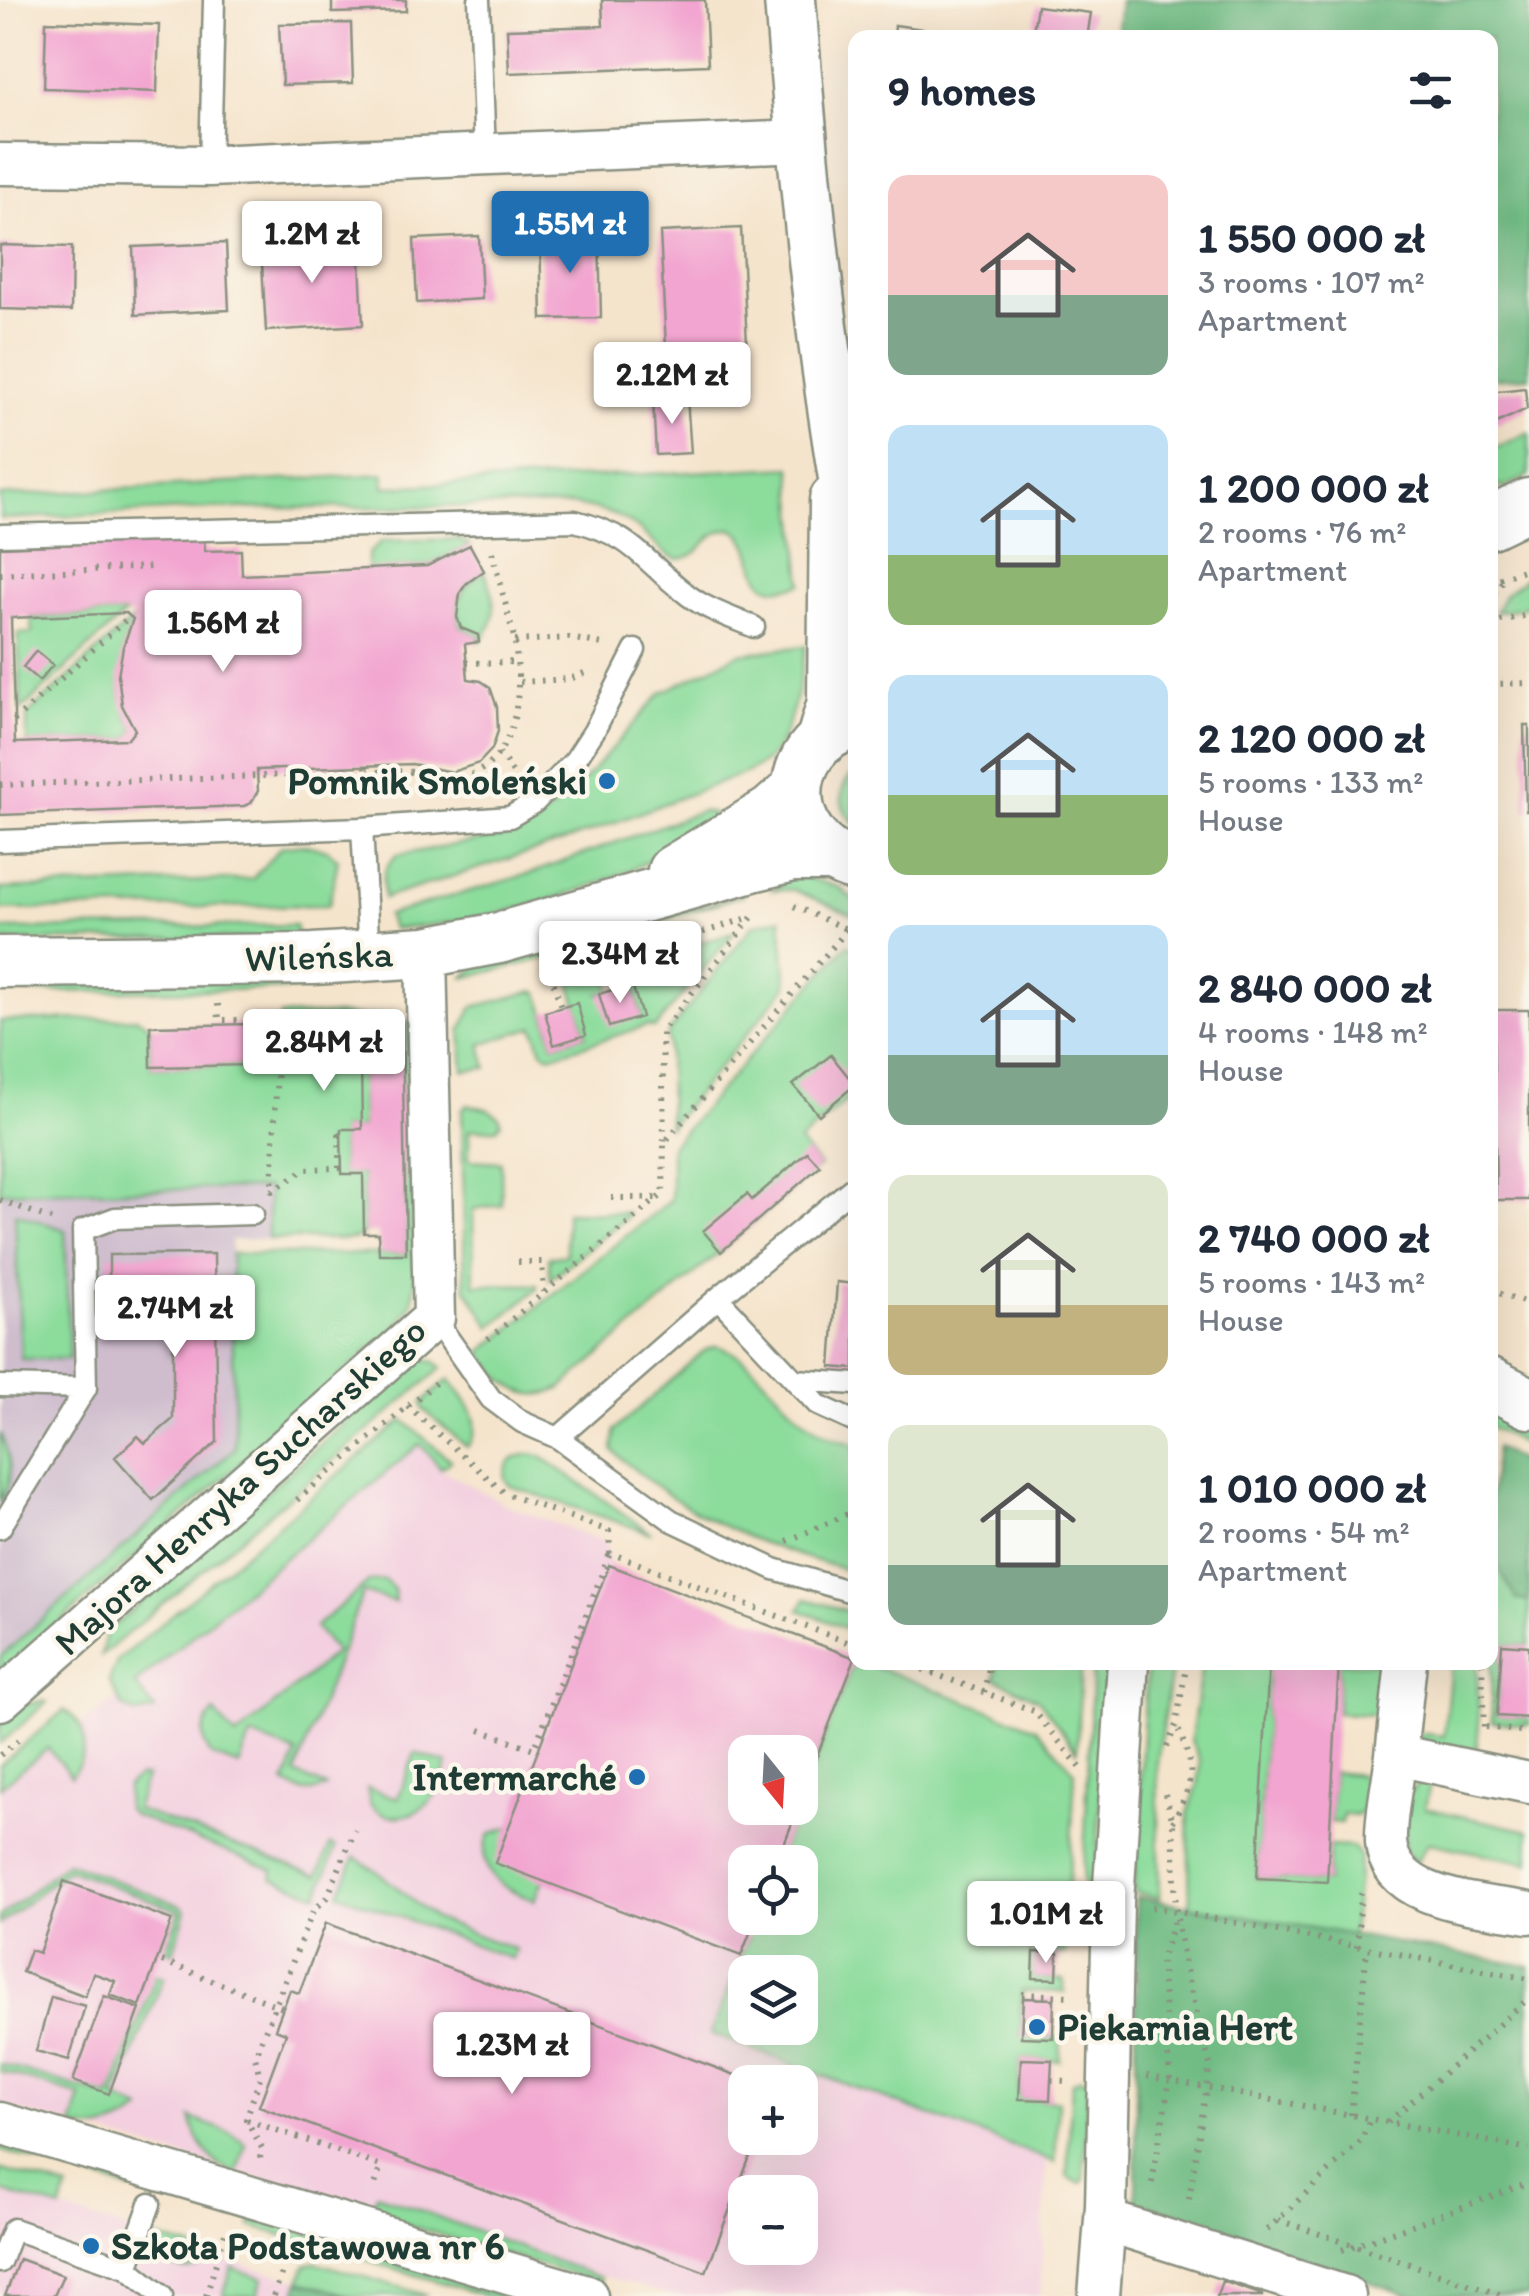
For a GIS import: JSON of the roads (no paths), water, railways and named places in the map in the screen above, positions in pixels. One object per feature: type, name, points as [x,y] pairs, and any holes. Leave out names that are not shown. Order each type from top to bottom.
[{"type":"street","points":[[790,0],[801,141],[834,430],[848,504]]},
{"type":"street","points":[[0,164],[210,166],[801,141]]},
{"type":"street","points":[[834,430],[833,702],[838,730],[809,752],[800,770],[797,789],[804,827],[847,864]]},
{"type":"street","points":[[1498,519],[1529,504]]},
{"type":"street","name":"Wileńska","points":[[630,898],[772,812],[797,789]]},
{"type":"street","name":"Wileńska","points":[[0,962],[369,957],[426,952],[516,933],[630,898],[793,856],[847,864]]},
{"type":"street","name":"Majora Henryka Sucharskiego","points":[[0,1700],[434,1318],[426,952]]},
{"type":"street","points":[[1498,1387],[1529,1403]]},
{"type":"street","points":[[1100,2296],[1141,2233],[1109,2072],[1113,1902],[1128,1670]]},
{"type":"street","points":[[1405,1670],[1386,1844],[1397,1873],[1423,1892],[1529,1913]]},
{"type":"street","points":[[1396,1755],[1529,1783]]},
{"type":"street","points":[[0,2123],[587,2296]]},
{"type":"street","points":[[1141,2233],[1345,2296]]},
{"type":"lane","points":[[210,166],[214,0]]},
{"type":"lane","points":[[480,0],[485,153]]},
{"type":"lane","points":[[0,536],[574,521],[624,538],[684,593],[713,611],[754,626]]},
{"type":"lane","points":[[0,841],[362,828],[510,817],[535,802],[575,760],[635,650]]},
{"type":"lane","points":[[362,828],[369,957]]},
{"type":"lane","points":[[558,1438],[718,1298],[848,1192]]},
{"type":"lane","points":[[0,1528],[86,1388],[83,1230],[115,1218],[254,1214]]},
{"type":"lane","points":[[718,1298],[818,1405],[848,1419]]},
{"type":"lane","points":[[434,1318],[491,1399],[522,1422],[558,1438],[671,1520],[774,1569],[848,1590]]},
{"type":"lane","points":[[796,1380],[848,1384]]},
{"type":"lane","points":[[0,1386],[86,1388]]},
{"type":"lane","points":[[127,2268],[150,2204]]},
{"type":"lane","points":[[0,2262],[13,2228],[127,2268],[162,2296]]},
{"type":"place","name":"Pomnik Smoleński","points":[[607,781]]},
{"type":"place","name":"Intermarché","points":[[637,1777]]},
{"type":"place","name":"Piekarnia Hert","points":[[1037,2027]]},
{"type":"place","name":"Szkoła Podstawowa nr 6","points":[[91,2246]]}]
